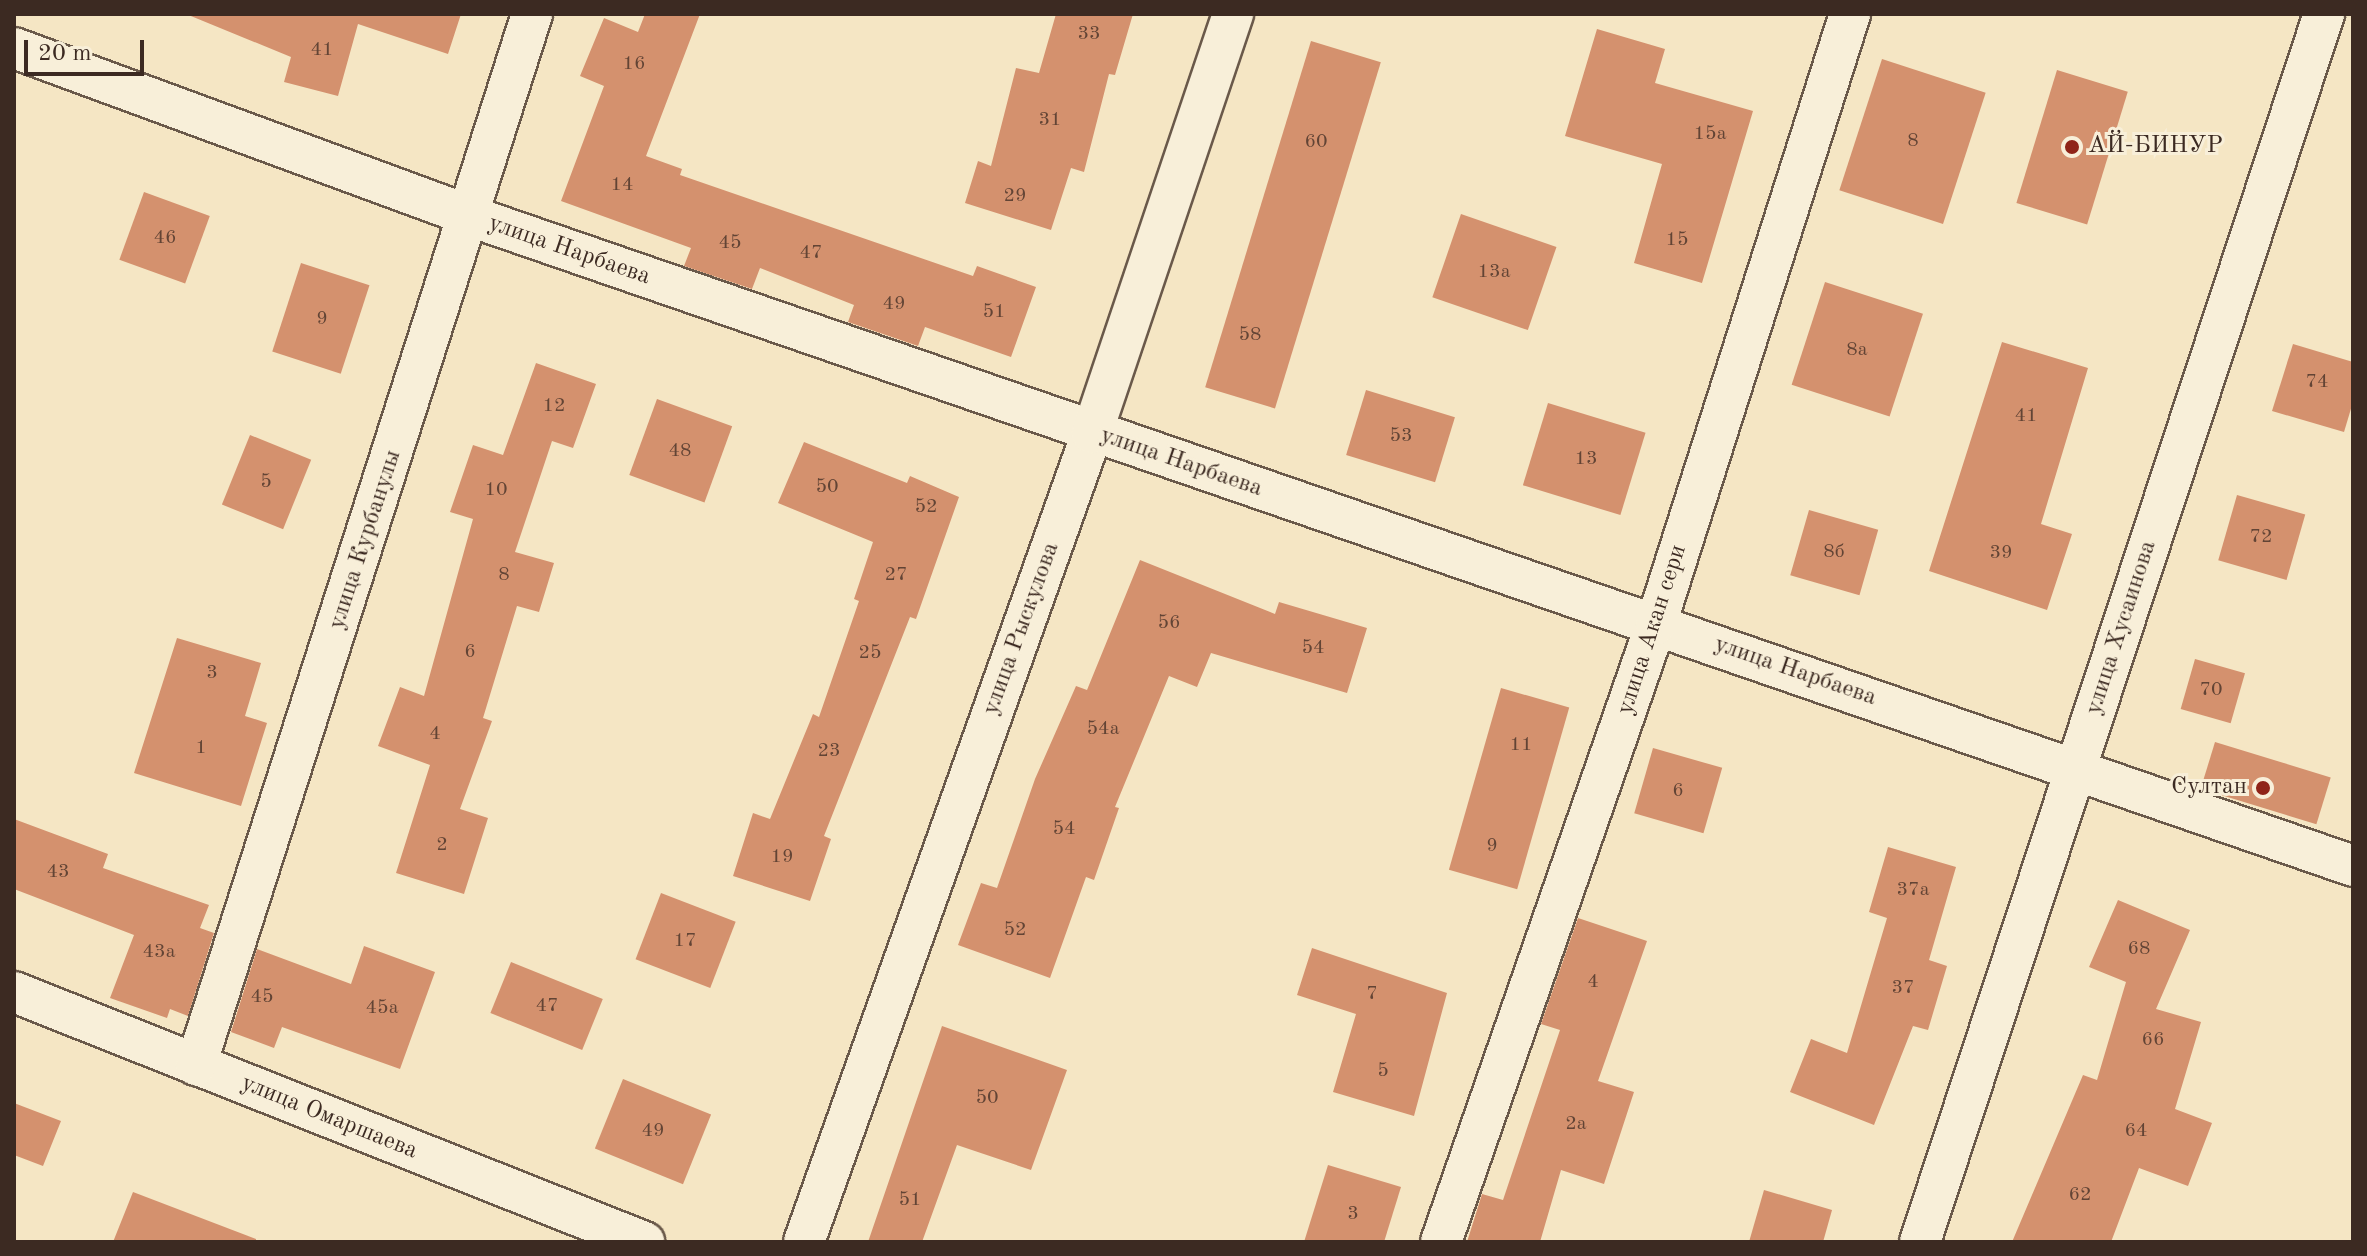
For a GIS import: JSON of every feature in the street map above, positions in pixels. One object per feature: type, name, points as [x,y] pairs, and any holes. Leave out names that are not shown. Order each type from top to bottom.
[{"type":"street","name":"улица Курбанулы","points":[[196,1065],[470,216],[532,14]]},
{"type":"street","name":"улица Рыскулова","points":[[804,1242],[1092,433],[1233,14]]},
{"type":"street","name":"улица Акан сери","points":[[1441,1242],[1656,624],[1850,14]]},
{"type":"street","name":"улица Хусаинова","points":[[1920,1242],[2324,14]]},
{"type":"street","name":"улица Нарбаева","points":[[14,48],[470,216],[1092,433],[2075,768],[2350,853]]},
{"type":"street","name":"улица Омаршаева","points":[[14,992],[644,1242]]},
{"type":"building","points":[[186,14],[461,14],[448,54],[358,24],[338,96],[284,82],[291,57]]},
{"type":"building","points":[[645,14],[700,14],[646,156],[682,169],[680,175],[973,276],[977,266],[1036,287],[1011,357],[925,327],[918,346],[848,322],[854,305],[760,268],[752,289],[684,266],[691,248],[561,201],[604,86],[580,76],[604,18],[638,32]]},
{"type":"building","points":[[1056,14],[1133,14],[1115,75],[1109,74],[1084,172],[1071,168],[1051,230],[965,203],[978,161],[991,166],[1016,68],[1039,73]]},
{"type":"building","points":[[1597,29],[1665,49],[1655,83],[1753,111],[1702,283],[1634,263],[1662,164],[1565,136]]},
{"type":"building","points":[[1311,41],[1381,62],[1275,409],[1205,387]]},
{"type":"building","points":[[1882,59],[1986,93],[1943,224],[1839,190]]},
{"type":"building","name":"АЙ-БИНУР","points":[[2057,70],[2128,92],[2087,225],[2016,203]]},
{"type":"building","points":[[144,192],[210,216],[185,284],[119,260]]},
{"type":"building","points":[[1461,214],[1556,247],[1528,330],[1432,297]]},
{"type":"building","points":[[301,263],[369,285],[341,374],[272,351]]},
{"type":"building","points":[[1825,282],[1923,314],[1890,417],[1792,385]]},
{"type":"building","points":[[2002,342],[2088,368],[2041,524],[2072,534],[2047,610],[1929,571]]},
{"type":"building","points":[[2293,344],[2353,362],[2353,402],[2344,432],[2272,411]]},
{"type":"building","points":[[536,363],[596,384],[573,448],[552,441],[515,552],[554,563],[539,612],[517,606],[483,718],[492,721],[460,809],[488,818],[464,894],[396,873],[430,765],[378,746],[400,687],[424,696],[473,519],[450,512],[473,445],[503,455]]},
{"type":"building","points":[[1366,390],[1455,417],[1435,482],[1346,455]]},
{"type":"building","points":[[657,399],[732,426],[704,502],[629,475]]},
{"type":"building","points":[[1548,403],[1646,433],[1620,515],[1523,485]]},
{"type":"building","points":[[250,435],[311,460],[283,529],[222,505]]},
{"type":"building","points":[[804,442],[907,483],[910,476],[959,497],[916,619],[910,617],[824,836],[831,839],[810,901],[733,876],[753,813],[770,819],[813,714],[819,717],[859,601],[854,599],[873,542],[778,503]]},
{"type":"building","points":[[2237,495],[2305,515],[2287,580],[2218,560]]},
{"type":"building","points":[[1809,510],[1878,530],[1859,595],[1790,575]]},
{"type":"building","points":[[1140,560],[1275,614],[1279,602],[1367,628],[1347,693],[1211,653],[1197,687],[1169,676],[1115,807],[1119,808],[1094,880],[1086,877],[1050,978],[958,945],[981,883],[997,888],[1035,779],[1076,686],[1087,690]]},
{"type":"building","points":[[177,638],[261,663],[245,716],[267,723],[241,806],[134,773]]},
{"type":"building","points":[[2195,659],[2245,673],[2231,723],[2181,709]]},
{"type":"building","points":[[1501,688],[1569,708],[1517,889],[1449,870]]},
{"type":"building","name":"Султан","points":[[2215,742],[2331,777],[2316,824],[2201,789]]},
{"type":"building","points":[[1653,748],[1722,768],[1703,833],[1634,813]]},
{"type":"building","points":[[14,819],[108,854],[103,868],[209,905],[200,928],[214,933],[188,1016],[170,1009],[167,1018],[110,998],[134,935],[14,889]]},
{"type":"building","points":[[1888,847],[1956,867],[1929,960],[1947,966],[1928,1030],[1913,1026],[1874,1125],[1790,1092],[1811,1039],[1847,1053],[1887,918],[1869,912]]},
{"type":"building","points":[[661,893],[736,922],[710,988],[636,959]]},
{"type":"building","points":[[2118,900],[2190,930],[2156,1009],[2201,1022],[2175,1109],[2212,1123],[2188,1186],[2139,1168],[2111,1242],[2012,1242],[2083,1075],[2097,1080],[2126,982],[2089,967]]},
{"type":"building","points":[[1578,918],[1647,941],[1598,1081],[1634,1092],[1604,1184],[1561,1170],[1540,1242],[1467,1242],[1482,1194],[1503,1200],[1560,1030],[1541,1024]]},
{"type":"building","points":[[364,946],[435,972],[400,1069],[282,1027],[274,1048],[231,1032],[257,949],[351,984]]},
{"type":"building","points":[[1312,948],[1447,993],[1414,1116],[1333,1092],[1356,1014],[1297,995]]},
{"type":"building","points":[[511,962],[603,999],[582,1050],[490,1013]]},
{"type":"building","points":[[942,1026],[1067,1070],[1031,1170],[957,1145],[922,1242],[868,1242]]},
{"type":"building","points":[[623,1079],[711,1115],[683,1184],[595,1149]]},
{"type":"building","points":[[14,1103],[61,1121],[43,1166],[14,1155]]},
{"type":"building","points":[[1328,1165],[1401,1187],[1384,1242],[1304,1242]]},
{"type":"building","points":[[1764,1190],[1832,1210],[1823,1242],[1749,1242]]},
{"type":"building","points":[[133,1192],[256,1239],[256,1242],[113,1242]]},
{"type":"place","name":"АЙ-БИНУР","points":[[2072,147]]},
{"type":"place","name":"Султан","points":[[2263,788]]}]
